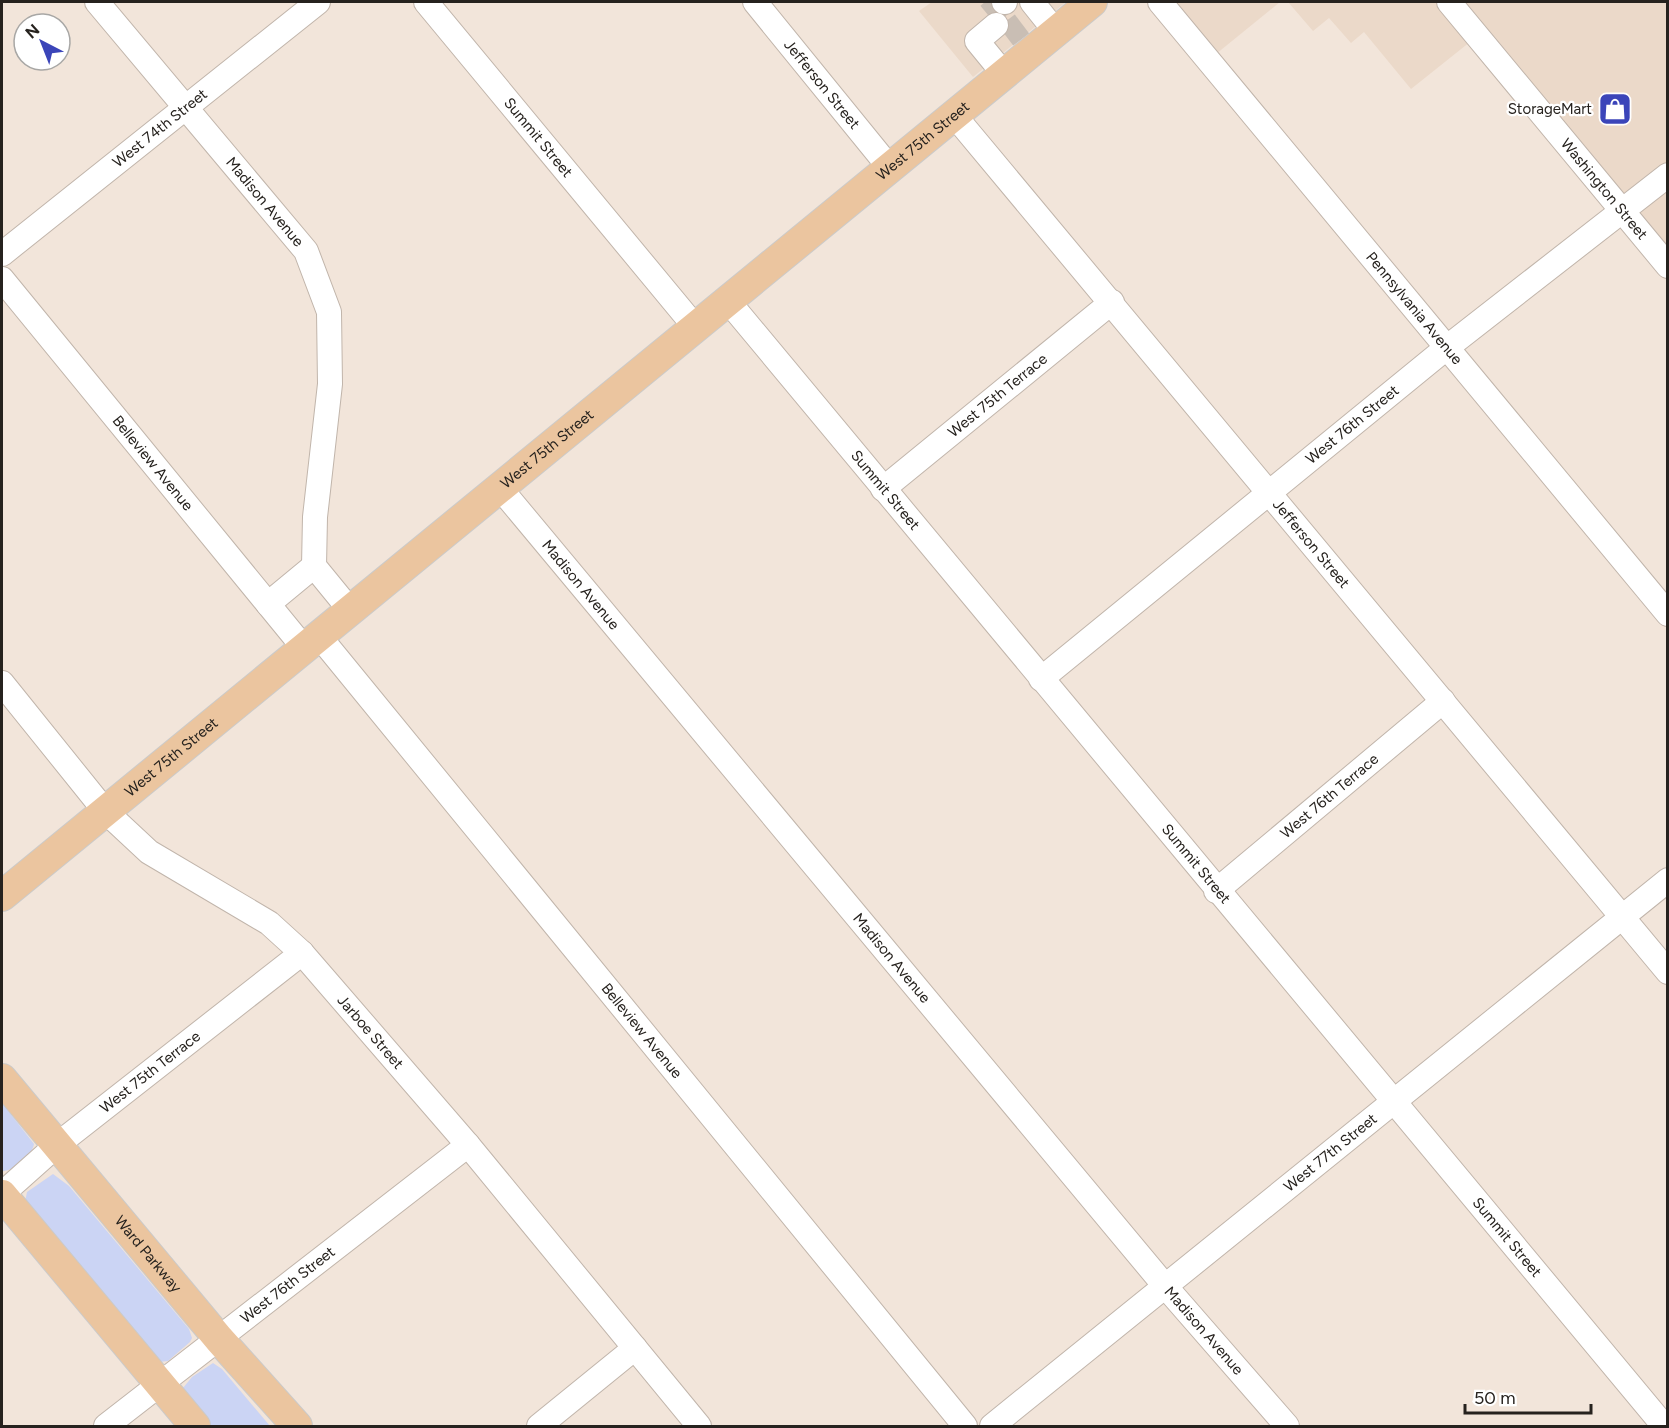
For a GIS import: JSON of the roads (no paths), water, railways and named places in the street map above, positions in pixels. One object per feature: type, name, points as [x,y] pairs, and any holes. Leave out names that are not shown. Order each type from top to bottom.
[{"type":"main road","name":"West 75th Street","points":[[2,896],[954,115],[989,56],[1017,15],[1088,3]]},
{"type":"main road","name":"Ward Parkway","points":[[2,1079],[219,1339],[297,1426]]},
{"type":"main road","points":[[2,1195],[195,1426]]},
{"type":"street","name":"Madison Avenue","points":[[97,2],[306,251],[329,312],[330,384],[315,517],[314,566]]},
{"type":"street","name":"West 74th Street","points":[[2,254],[318,2]]},
{"type":"street","name":"Summit Street","points":[[426,2],[696,328]]},
{"type":"street","name":"Jefferson Street","points":[[755,2],[890,168]]},
{"type":"street","name":"Pennsylvania Avenue","points":[[1160,2],[1445,349],[1668,614]]},
{"type":"street","name":"Washington Street","points":[[1449,2],[1668,266]]},
{"type":"street","points":[[989,56],[969,31],[1017,15]]},
{"type":"street","name":"Jefferson Street","points":[[954,115],[1668,972]]},
{"type":"street","name":"West 76th Street","points":[[1041,679],[1445,349],[1668,175]]},
{"type":"street","name":"Belleview Avenue","points":[[2,279],[268,604],[311,642],[965,1426]]},
{"type":"street","name":"Summit Street","points":[[728,301],[1216,891],[1664,1426]]},
{"type":"street","name":"West 75th Terrace","points":[[883,489],[1112,302]]},
{"type":"street","name":"Madison Avenue","points":[[500,488],[1165,1286],[1287,1426]]},
{"type":"street","points":[[268,604],[314,566],[350,610]]},
{"type":"street","name":"Jarboe Street","points":[[2,683],[105,811],[149,852],[269,924],[302,953],[468,1145],[699,1426]]},
{"type":"street","name":"West 76th Terrace","points":[[1216,891],[1443,701]]},
{"type":"street","name":"West 77th Street","points":[[992,1426],[1668,880]]},
{"type":"street","name":"West 75th Terrace","points":[[2,1195],[57,1145],[302,953]]},
{"type":"street","name":"West 76th Street","points":[[106,1426],[468,1145]]},
{"type":"street","points":[[539,1426],[635,1348]]},
{"type":"tunnel","points":[[988,15],[1004,2]]},
{"type":"tunnel","points":[[1006,36],[1022,24]]},
{"type":"place","name":"StorageMart","points":[[1615,109]]}]
